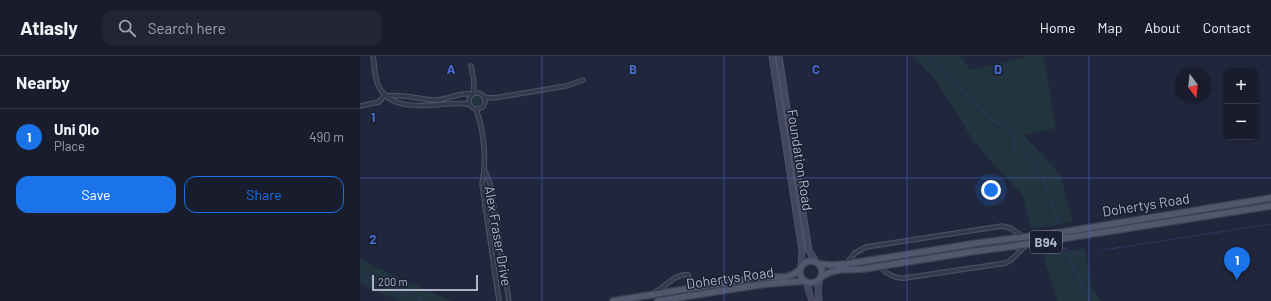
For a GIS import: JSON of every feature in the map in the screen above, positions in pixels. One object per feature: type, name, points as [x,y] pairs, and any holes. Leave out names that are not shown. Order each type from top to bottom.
[{"type":"main road","name":"Dohertys Road","points":[[818,263],[832,265],[846,264],[1271,198]]},
{"type":"main road","name":"Dohertys Road","points":[[820,278],[834,271],[1027,245],[1112,230],[1271,206]]},
{"type":"main road","name":"B94","points":[[800,268],[808,261],[818,263]]},
{"type":"main road","points":[[818,263],[822,270],[820,278]]},
{"type":"main road","points":[[800,268],[800,276],[805,282]]},
{"type":"main road","name":"Dohertys Road","points":[[613,301],[758,278],[785,277],[794,274],[800,268]]},
{"type":"main road","name":"B94","points":[[805,282],[812,283],[820,278]]},
{"type":"main road","name":"Dohertys Road","points":[[658,301],[765,284],[805,282]]},
{"type":"street","points":[[373,56],[377,81],[384,96],[391,101],[402,104],[431,106],[454,103],[469,104],[476,109],[480,108],[485,102],[493,98]]},
{"type":"street","name":"Foundation Road","points":[[772,56],[802,251],[800,268]]},
{"type":"street","name":"Foundation Road","points":[[779,56],[809,251],[818,263]]},
{"type":"street","points":[[471,66],[474,82],[478,92],[484,97],[493,98],[566,86],[583,80]]},
{"type":"street","points":[[469,104],[468,99],[472,94],[474,82]]},
{"type":"street","points":[[360,106],[379,102],[384,96],[403,95],[437,100],[459,94],[472,94],[478,92]]},
{"type":"street","points":[[484,97],[485,102]]},
{"type":"street","points":[[443,99],[444,105]]},
{"type":"street","name":"Alex Fraser Drive","points":[[479,118],[480,108]]},
{"type":"street","name":"Alex Fraser Drive","points":[[476,109],[479,118],[485,171],[490,183],[509,301]]},
{"type":"street","name":"Alex Fraser Drive","points":[[485,171],[482,184],[499,301]]},
{"type":"street","points":[[846,264],[855,253],[866,247],[1002,226],[1010,228],[1024,237]]},
{"type":"street","points":[[489,231],[497,230]]},
{"type":"street","points":[[880,266],[885,271],[901,279],[1006,262],[1011,260],[1027,245]]},
{"type":"street","points":[[496,276],[505,274]]},
{"type":"street","name":"Dohertys Road","points":[[651,295],[670,283],[675,277],[683,275],[688,275],[693,285],[697,288]]},
{"type":"street","points":[[819,301],[818,288],[820,278]]},
{"type":"street","points":[[805,282],[812,301]]},
{"type":"shaded area","points":[[913,56],[960,56],[971,70],[1028,56],[1044,56],[1056,128],[1024,135],[1060,174],[1073,222],[1031,229],[1022,195],[974,142],[937,82]]},
{"type":"shaded area","points":[[477,95],[481,97],[483,101],[481,105],[477,107],[473,105],[471,101],[473,97]]},
{"type":"shaded area","points":[[1085,248],[1092,289],[1101,301],[1057,301],[1043,255]]},
{"type":"shaded area","points":[[360,256],[373,266],[451,301],[399,301],[361,284]]},
{"type":"waterway","points":[[929,56],[940,63],[942,70],[950,82],[960,86],[964,93],[970,96],[989,118],[995,122],[1010,127],[1014,132],[1015,149],[1029,158],[1034,164],[1036,171],[1044,178],[1047,194],[1052,202],[1057,216],[1057,222]]},
{"type":"waterway","points":[[1103,250],[1271,224]]},
{"type":"waterway","points":[[1064,248],[1090,301]]},
{"type":"waterway","points":[[1065,248],[1076,254],[1084,254]]},
{"type":"waterway","points":[[360,271],[373,280],[422,301]]},
{"type":"place","name":"Uni Qlo","points":[[1237,280]]}]
